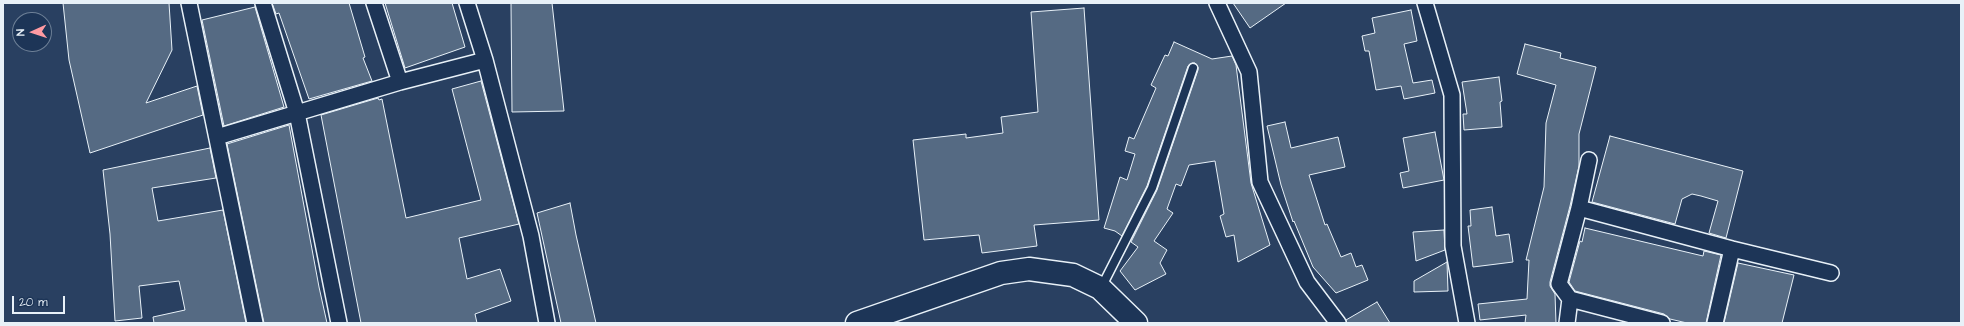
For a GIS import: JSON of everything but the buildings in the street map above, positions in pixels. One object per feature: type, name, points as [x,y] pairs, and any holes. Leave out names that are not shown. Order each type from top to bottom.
[{"type":"main road","points":[[857,323],[1001,273],[1030,270],[1073,276],[1100,288],[1136,323]]},
{"type":"street","points":[[189,3],[254,323]]},
{"type":"street","points":[[263,3],[297,113],[339,323]]},
{"type":"street","points":[[374,3],[400,82]]},
{"type":"street","points":[[467,3],[485,60],[531,236],[547,323]]},
{"type":"street","points":[[1217,3],[1248,72],[1260,182],[1307,282],[1338,323]]},
{"type":"street","points":[[1425,3],[1452,95],[1453,246],[1467,323]]},
{"type":"street","points":[[217,136],[400,82],[485,60]]},
{"type":"street","points":[[1589,160],[1579,208],[1559,284],[1570,300],[1662,323]]},
{"type":"street","points":[[1579,208],[1732,249],[1831,273]]},
{"type":"street","points":[[1715,323],[1732,249]]},
{"type":"street","points":[[1567,323],[1570,300]]},
{"type":"lane","points":[[1100,288],[1152,188],[1193,68]]}]
